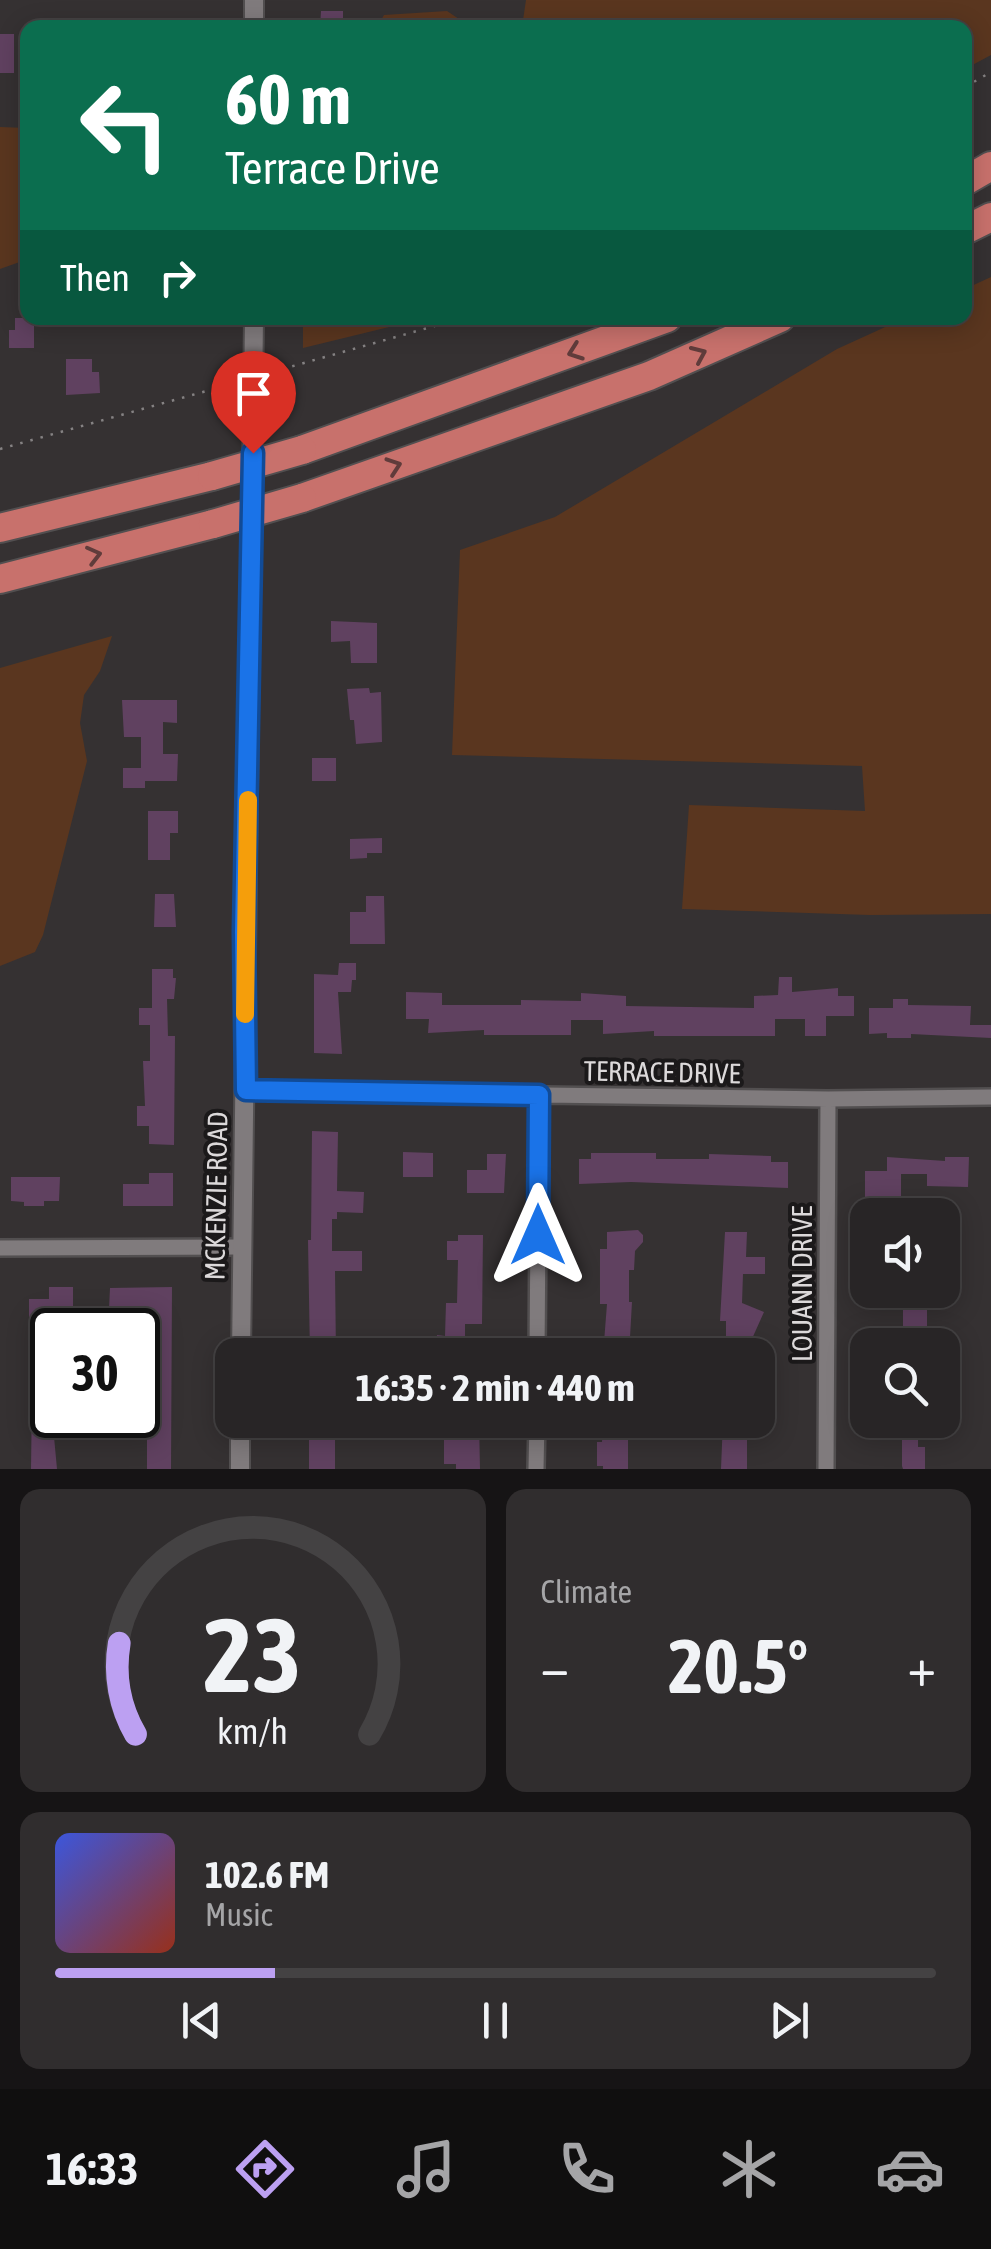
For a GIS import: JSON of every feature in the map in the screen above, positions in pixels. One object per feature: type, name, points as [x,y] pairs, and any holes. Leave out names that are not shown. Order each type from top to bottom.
[{"type":"highway","points":[[0,528],[302,450],[647,325]]},
{"type":"highway","points":[[0,579],[302,498],[649,376],[764,325]]},
{"type":"street","name":"MCKENZIE ROAD","points":[[241,1338],[254,325]]},
{"type":"street","name":"TERRACE DRIVE","points":[[246,1090],[828,1099],[991,1097]]},
{"type":"street","points":[[537,1338],[539,1095]]},
{"type":"street","name":"LOUANN DRIVE","points":[[826,1469],[828,1099]]},
{"type":"street","points":[[0,1248],[241,1247]]},
{"type":"street","points":[[240,1438],[240,1469]]},
{"type":"street","points":[[536,1469],[537,1438]]},
{"type":"path","points":[[265,373],[437,325]]},
{"type":"path","points":[[0,449],[240,382]]},
{"type":"shaded area","points":[[526,0],[991,0],[991,55],[972,65],[972,20],[523,20]]},
{"type":"shaded area","points":[[447,11],[460,20],[381,20],[384,15]]},
{"type":"shaded area","points":[[0,127],[20,128],[20,262],[0,269]]},
{"type":"shaded area","points":[[991,277],[991,914],[682,909],[689,805],[865,811],[862,766],[452,755],[460,550],[555,517],[837,349],[890,325],[972,325],[972,286]]},
{"type":"shaded area","points":[[303,325],[397,325],[303,348]]},
{"type":"shaded area","points":[[112,636],[100,671],[84,695],[80,723],[87,761],[43,935],[35,952],[0,966],[0,668]]},
{"type":"building","points":[[321,11],[343,11],[343,20],[320,20]]},
{"type":"building","points":[[0,34],[14,34],[14,73],[0,73]]},
{"type":"building","points":[[15,318],[20,318],[20,325],[34,325],[34,348],[9,348],[9,330],[15,330]]},
{"type":"building","points":[[66,359],[92,359],[92,372],[99,372],[100,393],[66,395]]},
{"type":"building","points":[[331,621],[377,623],[377,663],[351,663],[350,641],[331,642]]},
{"type":"building","points":[[369,688],[370,693],[381,692],[382,742],[356,744],[347,689]]},
{"type":"building","points":[[122,700],[177,700],[177,723],[163,722],[163,754],[178,754],[177,781],[145,781],[145,788],[123,788],[123,768],[141,768],[141,737],[124,737]]},
{"type":"building","points":[[312,758],[336,758],[336,781],[312,781]]},
{"type":"building","points":[[148,811],[178,811],[178,833],[170,833],[170,860],[148,860]]},
{"type":"building","points":[[382,838],[382,853],[350,859],[350,839]]},
{"type":"building","points":[[155,894],[174,894],[176,927],[154,927]]},
{"type":"building","points":[[366,896],[384,896],[385,944],[350,944],[350,912],[366,912]]},
{"type":"building","points":[[339,963],[356,963],[351,992],[338,992],[342,1054],[314,1053],[314,974],[338,975]]},
{"type":"building","points":[[152,969],[173,969],[176,978],[174,999],[167,999],[168,1036],[175,1036],[174,1145],[149,1144],[149,1126],[137,1126],[137,1106],[145,1106],[143,1061],[150,1061],[150,1025],[139,1025],[139,1008],[152,1008]]},
{"type":"building","points":[[779,977],[792,977],[792,992],[838,988],[838,996],[854,996],[854,1016],[826,1016],[826,1036],[805,1036],[805,1019],[775,1019],[775,1036],[654,1036],[654,1031],[603,1034],[603,1020],[571,1020],[571,1035],[484,1035],[484,1030],[428,1033],[429,1019],[406,1019],[406,992],[442,993],[442,1005],[581,1001],[581,993],[626,996],[626,1006],[754,1008],[754,996],[778,995]]},
{"type":"building","points":[[893,999],[908,999],[908,1005],[971,1006],[970,1025],[991,1025],[991,1038],[911,1034],[911,1038],[887,1038],[887,1033],[869,1034],[869,1008],[893,1008]]},
{"type":"building","points":[[312,1131],[338,1132],[337,1191],[364,1192],[363,1213],[337,1212],[337,1219],[332,1219],[332,1251],[362,1251],[362,1271],[335,1271],[336,1338],[310,1338]]},
{"type":"building","points":[[403,1152],[433,1153],[433,1177],[403,1177]]},
{"type":"building","points":[[591,1153],[656,1153],[656,1159],[709,1159],[709,1154],[771,1156],[771,1162],[788,1162],[788,1188],[579,1184],[579,1159],[591,1159]]},
{"type":"building","points":[[487,1154],[506,1154],[504,1193],[467,1193],[467,1170],[487,1170]]},
{"type":"building","points":[[887,1157],[945,1161],[945,1157],[969,1157],[968,1187],[927,1186],[927,1174],[901,1174],[901,1197],[865,1197],[865,1171],[887,1171]]},
{"type":"building","points":[[149,1173],[173,1173],[173,1206],[123,1206],[123,1184],[149,1184]]},
{"type":"building","points":[[11,1177],[60,1177],[59,1201],[24,1206],[24,1202],[11,1201]]},
{"type":"building","points":[[638,1230],[643,1235],[643,1242],[635,1251],[634,1270],[629,1270],[630,1338],[604,1338],[607,1304],[600,1304],[600,1249],[607,1249],[607,1232]]},
{"type":"building","points":[[725,1232],[747,1232],[746,1257],[765,1257],[765,1274],[743,1274],[742,1303],[764,1312],[752,1338],[726,1338],[726,1321],[720,1321]]},
{"type":"building","points":[[458,1235],[483,1235],[482,1324],[465,1324],[465,1338],[437,1338],[445,1336],[446,1303],[457,1303],[458,1260],[447,1260],[447,1241],[458,1241]]},
{"type":"building","points":[[49,1287],[73,1287],[73,1308],[30,1308],[29,1319],[29,1299],[49,1299]]},
{"type":"building","points":[[172,1287],[171,1469],[147,1469],[147,1438],[160,1438],[160,1308],[109,1308],[110,1288]]},
{"type":"building","points":[[903,1308],[927,1308],[927,1328],[903,1328]]},
{"type":"building","points":[[31,1438],[54,1438],[57,1469],[31,1469]]},
{"type":"building","points":[[309,1438],[335,1438],[335,1469],[309,1469]]},
{"type":"building","points":[[444,1438],[479,1438],[480,1469],[456,1469],[456,1464],[444,1464]]},
{"type":"building","points":[[602,1438],[628,1438],[628,1469],[597,1466],[597,1442],[602,1442]]},
{"type":"building","points":[[722,1438],[747,1438],[747,1469],[721,1469]]},
{"type":"building","points":[[902,1438],[918,1438],[918,1447],[925,1447],[925,1469],[902,1466]]},
{"type":"slow traffic","points":[[245,1014],[248,800]]},
{"type":"route","points":[[253,453],[244,932],[246,1090],[539,1095],[538,1235]]}]
